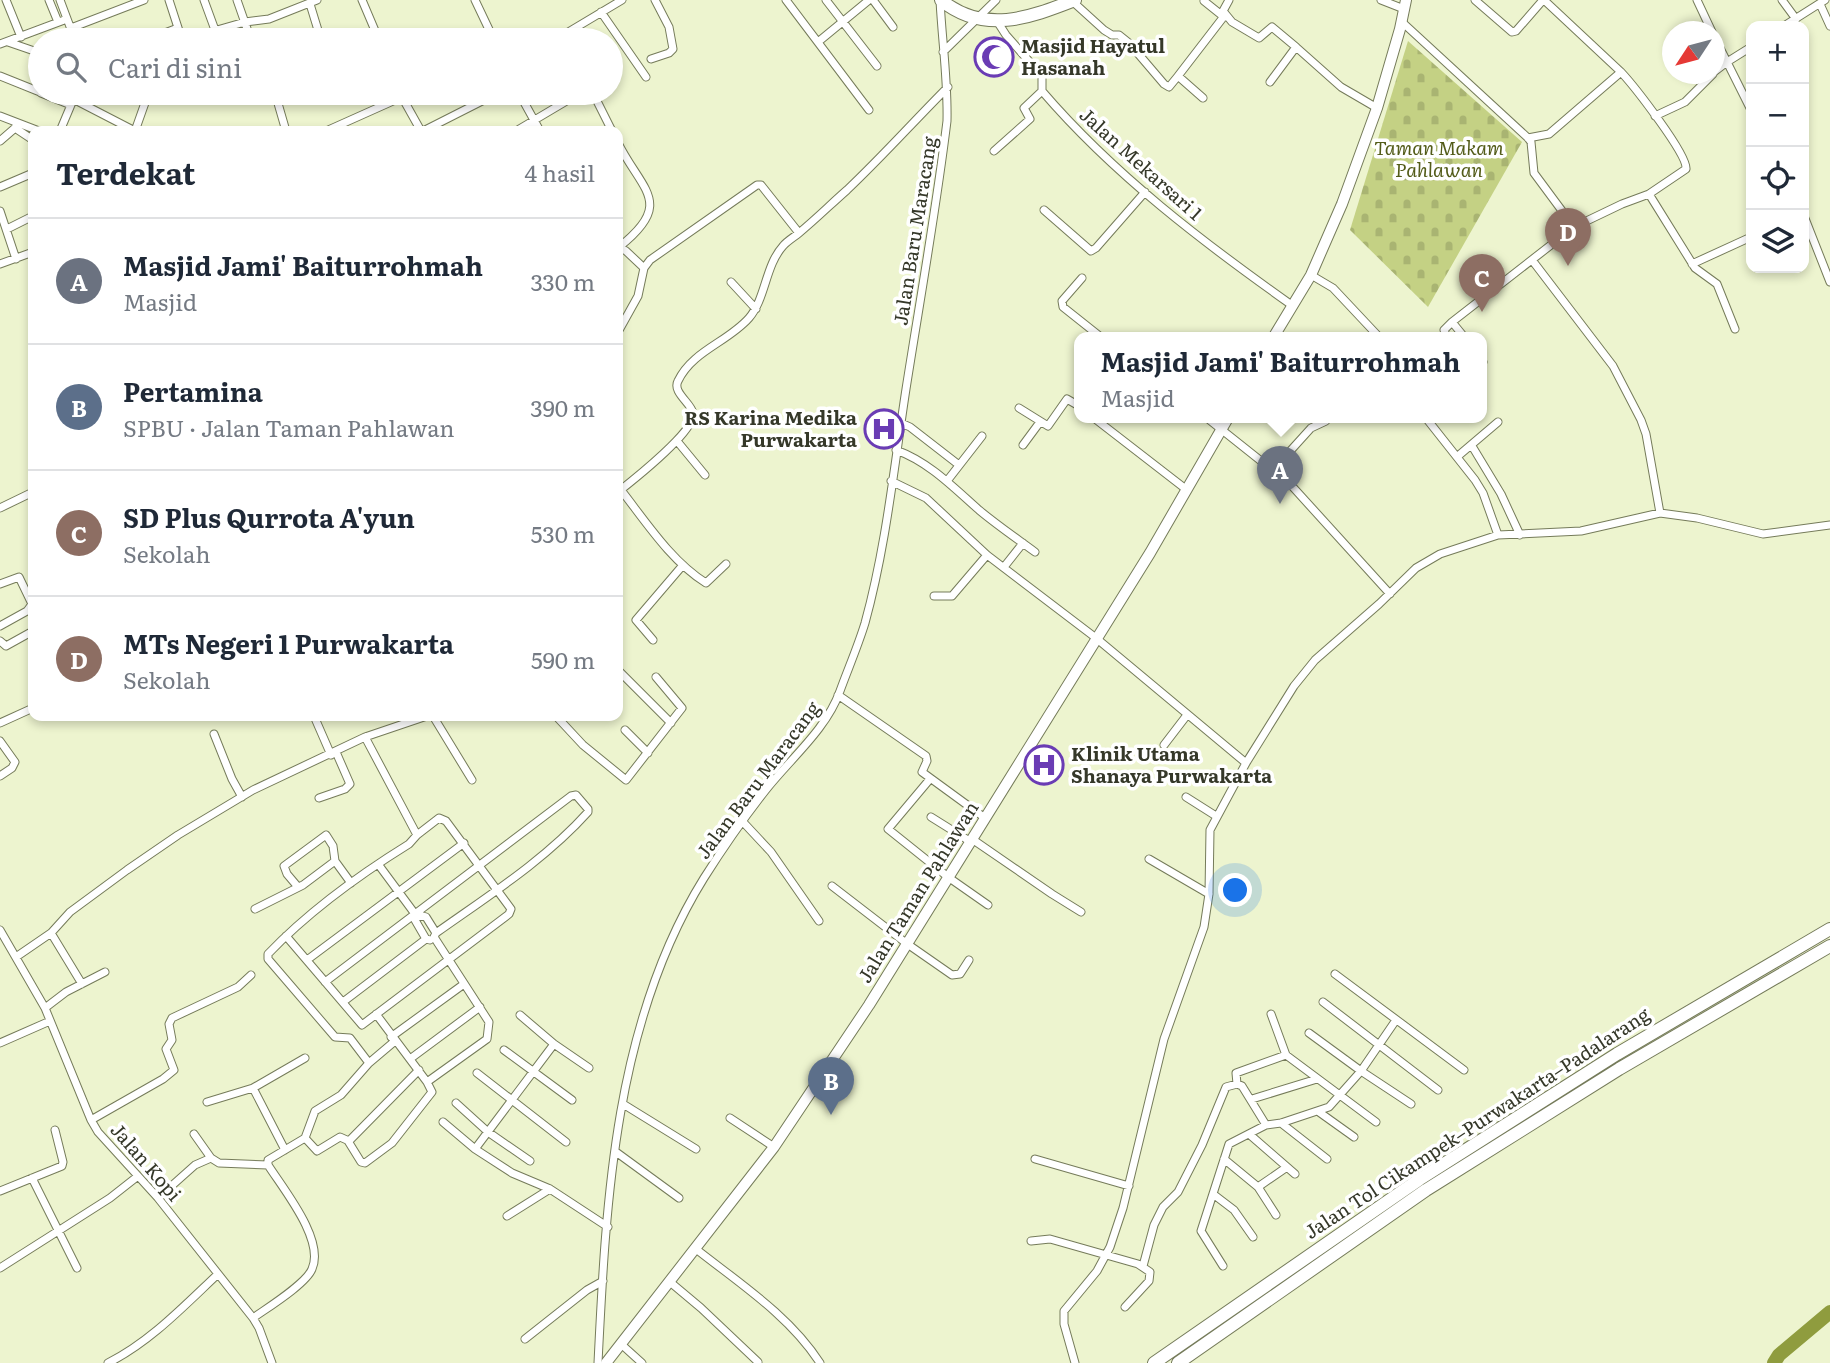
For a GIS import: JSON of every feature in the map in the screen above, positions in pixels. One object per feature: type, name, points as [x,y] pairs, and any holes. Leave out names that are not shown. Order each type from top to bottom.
[{"type":"highway","points":[[940,0],[953,10],[976,19],[998,21],[1030,15],[1074,1]]},
{"type":"highway","name":"Jalan Tol Cikampek–Purwakarta–Padalarang","points":[[1154,1363],[1431,1172],[1617,1054],[1830,929]]},
{"type":"highway","name":"Jalan Tol Cikampek–Purwakarta–Padalarang","points":[[1178,1363],[1426,1190],[1608,1076],[1830,946]]},
{"type":"main road","points":[[1277,332],[1311,275],[1342,204],[1377,107],[1405,5]]},
{"type":"main road","name":"Jalan Taman Pahlawan","points":[[606,1363],[774,1147],[869,1006],[1187,490],[1225,423]]},
{"type":"street","points":[[6,0],[21,37]]},
{"type":"street","points":[[49,0],[58,22]]},
{"type":"street","points":[[60,0],[71,28],[144,0]]},
{"type":"street","points":[[169,0],[178,28]]},
{"type":"street","points":[[204,0],[214,28]]},
{"type":"street","points":[[237,0],[247,28]]},
{"type":"street","points":[[362,0],[374,28]]},
{"type":"street","points":[[475,0],[488,28]]},
{"type":"street","points":[[577,28],[622,0]]},
{"type":"street","points":[[651,59],[673,49],[669,27],[655,0]]},
{"type":"street","points":[[786,0],[869,110]]},
{"type":"street","points":[[826,0],[877,66]]},
{"type":"street","points":[[818,42],[871,0],[893,27]]},
{"type":"street","name":"Jalan Baru Maracang","points":[[598,1363],[608,1227],[623,1104],[641,1016],[663,955],[704,878],[765,791],[825,720],[838,695],[864,628],[901,423],[944,145],[948,87],[940,0]]},
{"type":"street","points":[[943,52],[996,0]]},
{"type":"street","points":[[1074,1],[1104,30],[1112,35],[1119,35],[1129,43],[1169,87],[1225,16],[1224,7],[1228,0]]},
{"type":"street","points":[[1381,0],[1405,5]]},
{"type":"street","points":[[1445,332],[1452,322],[1574,227],[1649,194],[1687,167],[1673,140],[1621,72],[1544,0],[1516,31],[1512,32],[1475,0]]},
{"type":"street","points":[[1697,0],[1707,21]]},
{"type":"street","points":[[1782,0],[1797,19]]},
{"type":"street","points":[[1204,1],[1259,38],[1272,27],[1340,88],[1377,107]]},
{"type":"street","points":[[222,28],[269,19],[314,2],[319,28]]},
{"type":"street","points":[[1793,21],[1822,2],[1830,26]]},
{"type":"street","points":[[601,12],[612,28]]},
{"type":"street","points":[[43,28],[67,19]]},
{"type":"street","name":"Jalan Mekarsari 1","points":[[998,21],[1006,35],[1042,76],[1042,91],[1085,137],[1145,192],[1216,251],[1293,306]]},
{"type":"street","points":[[1402,22],[1528,138],[1531,142],[1530,155],[1534,173],[1574,227]]},
{"type":"street","points":[[4,43],[28,34]]},
{"type":"street","points":[[4,43],[28,50]]},
{"type":"street","points":[[623,44],[646,77]]},
{"type":"street","points":[[1270,82],[1296,47]]},
{"type":"street","points":[[1727,62],[1746,50]]},
{"type":"street","points":[[1725,58],[1746,100]]},
{"type":"street","points":[[1528,138],[1549,134],[1621,72]]},
{"type":"street","points":[[0,76],[28,88]]},
{"type":"street","points":[[1178,76],[1203,98]]},
{"type":"street","points":[[1655,116],[1685,102],[1703,84]]},
{"type":"street","points":[[623,488],[677,441],[693,422],[694,415],[678,389],[678,381],[704,351],[742,325],[756,309],[766,278],[782,246],[850,186],[948,87]]},
{"type":"street","points":[[994,151],[1030,119],[1024,108],[1042,91]]},
{"type":"street","points":[[64,126],[72,105]]},
{"type":"street","points":[[85,105],[125,126]]},
{"type":"street","points":[[137,126],[144,105]]},
{"type":"street","points":[[278,105],[285,126]]},
{"type":"street","points":[[336,126],[380,105]]},
{"type":"street","points":[[407,105],[419,126]]},
{"type":"street","points":[[432,126],[474,105]]},
{"type":"street","points":[[525,105],[537,126]]},
{"type":"street","points":[[525,126],[560,105]]},
{"type":"street","points":[[599,105],[610,126]]},
{"type":"street","points":[[0,116],[28,135]]},
{"type":"street","points":[[16,126],[28,129]]},
{"type":"street","points":[[0,141],[16,126]]},
{"type":"street","points":[[623,152],[651,200],[648,218],[623,241]]},
{"type":"street","points":[[0,187],[28,175]]},
{"type":"street","points":[[623,323],[638,296],[644,268],[655,255],[757,185],[761,185],[799,233]]},
{"type":"street","points":[[1044,210],[1091,251],[1145,192]]},
{"type":"street","points":[[1649,194],[1692,264],[1717,285],[1735,329]]},
{"type":"street","points":[[0,211],[16,259]]},
{"type":"street","points":[[6,229],[28,218]]},
{"type":"street","points":[[1809,229],[1830,282]]},
{"type":"street","points":[[1692,264],[1746,239]]},
{"type":"street","points":[[623,250],[644,268]]},
{"type":"street","points":[[0,264],[28,253]]},
{"type":"street","points":[[1532,260],[1613,366],[1641,420],[1649,445],[1660,513]]},
{"type":"street","points":[[1311,275],[1333,288],[1374,332]]},
{"type":"street","points":[[1082,278],[1062,301],[1063,307],[1094,332]]},
{"type":"street","points":[[731,282],[756,309]]},
{"type":"street","points":[[1452,322],[1460,332]]},
{"type":"street","points":[[1019,408],[1049,425],[1067,399],[1074,403]]},
{"type":"street","points":[[1023,445],[1040,422]]},
{"type":"street","points":[[1458,456],[1498,422]]},
{"type":"street","points":[[901,423],[919,433],[959,465]]},
{"type":"street","points":[[1100,423],[1187,490]]},
{"type":"street","points":[[1225,423],[1308,502],[1390,594]]},
{"type":"street","points":[[1273,470],[1311,428],[1322,423]]},
{"type":"street","points":[[1430,423],[1458,456],[1483,493],[1498,535]]},
{"type":"street","points":[[947,481],[982,436]]},
{"type":"street","points":[[677,441],[705,475]]},
{"type":"street","points":[[1472,446],[1501,494],[1520,535]]},
{"type":"street","points":[[896,450],[913,457],[947,481],[985,515],[1035,552]]},
{"type":"street","points":[[891,481],[926,498],[988,555],[1096,638],[1245,763]]},
{"type":"street","points":[[0,508],[28,494]]},
{"type":"street","points":[[623,496],[683,565],[706,583],[726,564]]},
{"type":"street","points":[[1075,1363],[1064,1324],[1064,1311],[1089,1283],[1115,1234],[1164,1039],[1201,936],[1209,894],[1210,830],[1245,763],[1301,676],[1315,660],[1416,568],[1429,560],[1498,535],[1581,531],[1660,513],[1698,518],[1763,534],[1830,525]]},
{"type":"street","points":[[1004,567],[1023,543]]},
{"type":"street","points":[[934,596],[952,596],[988,555]]},
{"type":"street","points":[[653,640],[636,620],[683,565]]},
{"type":"street","points":[[0,584],[19,577],[28,596]]},
{"type":"street","points":[[0,625],[28,610]]},
{"type":"street","points":[[0,641],[6,646],[28,634]]},
{"type":"street","points":[[623,675],[671,723]]},
{"type":"street","points":[[561,721],[583,745],[625,780],[648,754],[682,706],[656,677]]},
{"type":"street","points":[[838,695],[926,756],[927,761],[921,770],[985,818]]},
{"type":"street","points":[[0,723],[28,710]]},
{"type":"street","points":[[1164,745],[1187,715]]},
{"type":"street","points":[[317,721],[350,784],[345,789],[319,798]]},
{"type":"street","points":[[16,957],[51,933],[70,912],[178,835],[253,790],[334,754],[365,737],[407,721]]},
{"type":"street","points":[[436,721],[472,780]]},
{"type":"street","points":[[625,730],[648,754]]},
{"type":"street","points":[[214,734],[242,797]]},
{"type":"street","points":[[365,737],[417,835]]},
{"type":"street","points":[[0,741],[15,764],[0,776]]},
{"type":"street","points":[[930,779],[888,829],[988,905]]},
{"type":"street","points":[[326,982],[573,795],[588,809],[566,835],[497,890],[343,1002]]},
{"type":"street","points":[[1186,797],[1216,816]]},
{"type":"street","points":[[931,817],[1081,912]]},
{"type":"street","points":[[286,936],[361,1025],[509,914],[511,909],[443,818],[351,883],[286,936],[268,954],[268,959],[335,1037],[351,1038],[369,1063]]},
{"type":"street","points":[[743,822],[771,852],[819,921]]},
{"type":"street","points":[[298,887],[284,866],[324,835],[333,846],[335,860],[351,883]]},
{"type":"street","points":[[307,960],[464,843]]},
{"type":"street","points":[[1149,859],[1209,894]]},
{"type":"street","points":[[255,909],[298,887],[335,860]]},
{"type":"street","points":[[379,864],[417,915],[426,917],[432,937]]},
{"type":"street","points":[[832,886],[953,975],[960,974],[969,960]]},
{"type":"street","points":[[417,915],[417,925],[432,937],[489,1022],[486,1039],[427,1082]]},
{"type":"street","name":"Jalan Kopi","points":[[0,930],[45,1008],[98,1132],[158,1198],[253,1318],[272,1363]]},
{"type":"street","points":[[51,933],[82,984]]},
{"type":"street","points":[[45,1008],[66,992],[105,972]]},
{"type":"street","points":[[1335,974],[1464,1070]]},
{"type":"street","points":[[91,1120],[174,1070],[166,1048],[172,1040],[169,1024],[172,1018],[238,987],[251,975]]},
{"type":"street","points":[[253,1318],[312,1271],[315,1256],[309,1231],[268,1165],[268,1160],[306,1138],[315,1111],[341,1095],[393,1039],[464,984]]},
{"type":"street","points":[[1323,1002],[1438,1090]]},
{"type":"street","points":[[410,1059],[480,1007]]},
{"type":"street","points":[[306,1138],[317,1151],[340,1137],[348,1141],[363,1163],[387,1147],[432,1095],[432,1089],[419,1070],[376,1014]]},
{"type":"street","points":[[1271,1014],[1286,1055],[1376,1122]]},
{"type":"street","points":[[520,1015],[554,1044],[589,1068]]},
{"type":"street","points":[[1223,1266],[1201,1231],[1229,1144],[1266,1125],[1281,1123],[1329,1107],[1361,1071],[1396,1020]]},
{"type":"street","points":[[0,1043],[50,1021]]},
{"type":"street","points":[[1309,1033],[1411,1104]]},
{"type":"street","points":[[475,1149],[554,1044]]},
{"type":"street","points":[[504,1050],[572,1100]]},
{"type":"street","points":[[1237,1084],[1236,1073],[1286,1055]]},
{"type":"street","points":[[207,1102],[253,1088],[305,1058]]},
{"type":"street","points":[[348,1141],[419,1070]]},
{"type":"street","points":[[477,1073],[566,1142]]},
{"type":"street","points":[[1252,1099],[1317,1079]]},
{"type":"street","points":[[1143,1266],[1149,1240],[1163,1208],[1178,1192],[1202,1145],[1224,1090],[1237,1084],[1242,1086],[1266,1125]]},
{"type":"street","points":[[253,1088],[285,1150]]},
{"type":"street","points":[[456,1103],[488,1132],[530,1161]]},
{"type":"street","points":[[623,1104],[696,1149]]},
{"type":"street","points":[[1319,1112],[1354,1138]]},
{"type":"street","points":[[730,1118],[774,1147]]},
{"type":"street","points":[[443,1122],[475,1149],[512,1173],[550,1189],[608,1227]]},
{"type":"street","points":[[1281,1123],[1327,1159]]},
{"type":"street","points":[[0,1191],[63,1164],[55,1130]]},
{"type":"street","points":[[194,1134],[211,1158],[219,1163],[268,1165]]},
{"type":"street","points":[[1249,1134],[1295,1174]]},
{"type":"street","points":[[616,1152],[679,1198]]},
{"type":"street","points":[[158,1198],[195,1165],[211,1158]]},
{"type":"street","points":[[1035,1159],[1129,1186]]},
{"type":"street","points":[[1224,1159],[1258,1186],[1276,1215]]},
{"type":"street","points":[[1258,1186],[1287,1167]]},
{"type":"street","points":[[0,1268],[110,1198],[138,1176]]},
{"type":"street","points":[[32,1178],[77,1268]]},
{"type":"street","points":[[507,1216],[550,1189]]},
{"type":"street","points":[[1213,1194],[1234,1210],[1252,1237]]},
{"type":"street","points":[[1031,1241],[1050,1239],[1143,1266],[1150,1272],[1149,1281],[1125,1307]]},
{"type":"street","points":[[696,1249],[783,1320],[806,1342],[820,1363]]},
{"type":"street","points":[[108,1363],[122,1356],[176,1315],[218,1274]]},
{"type":"street","points":[[525,1339],[603,1280]]},
{"type":"street","points":[[670,1282],[717,1322],[758,1363]]},
{"type":"street","points":[[599,1345],[618,1348],[642,1363]]},
{"type":"green space","name":"Taman Makam Pahlawan","points":[[1408,41],[1522,142],[1428,307],[1350,230]]},
{"type":"waterway","points":[[1774,1363],[1779,1355],[1830,1312]]},
{"type":"place","name":"Masjid Hayatul Hasanah","points":[[994,57]]},
{"type":"place","name":"MTs Negeri 1 Purwakarta","points":[[1568,266]]},
{"type":"place","name":"SD Plus Qurrota A'yun","points":[[1482,312]]},
{"type":"place","name":"RS Karina Medika Purwakarta","points":[[884,429]]},
{"type":"place","name":"Masjid Jami' Baiturrohmah","points":[[1280,504]]},
{"type":"place","name":"Klinik Utama Shanaya Purwakarta","points":[[1044,765]]},
{"type":"place","name":"Pertamina","points":[[831,1115]]}]
